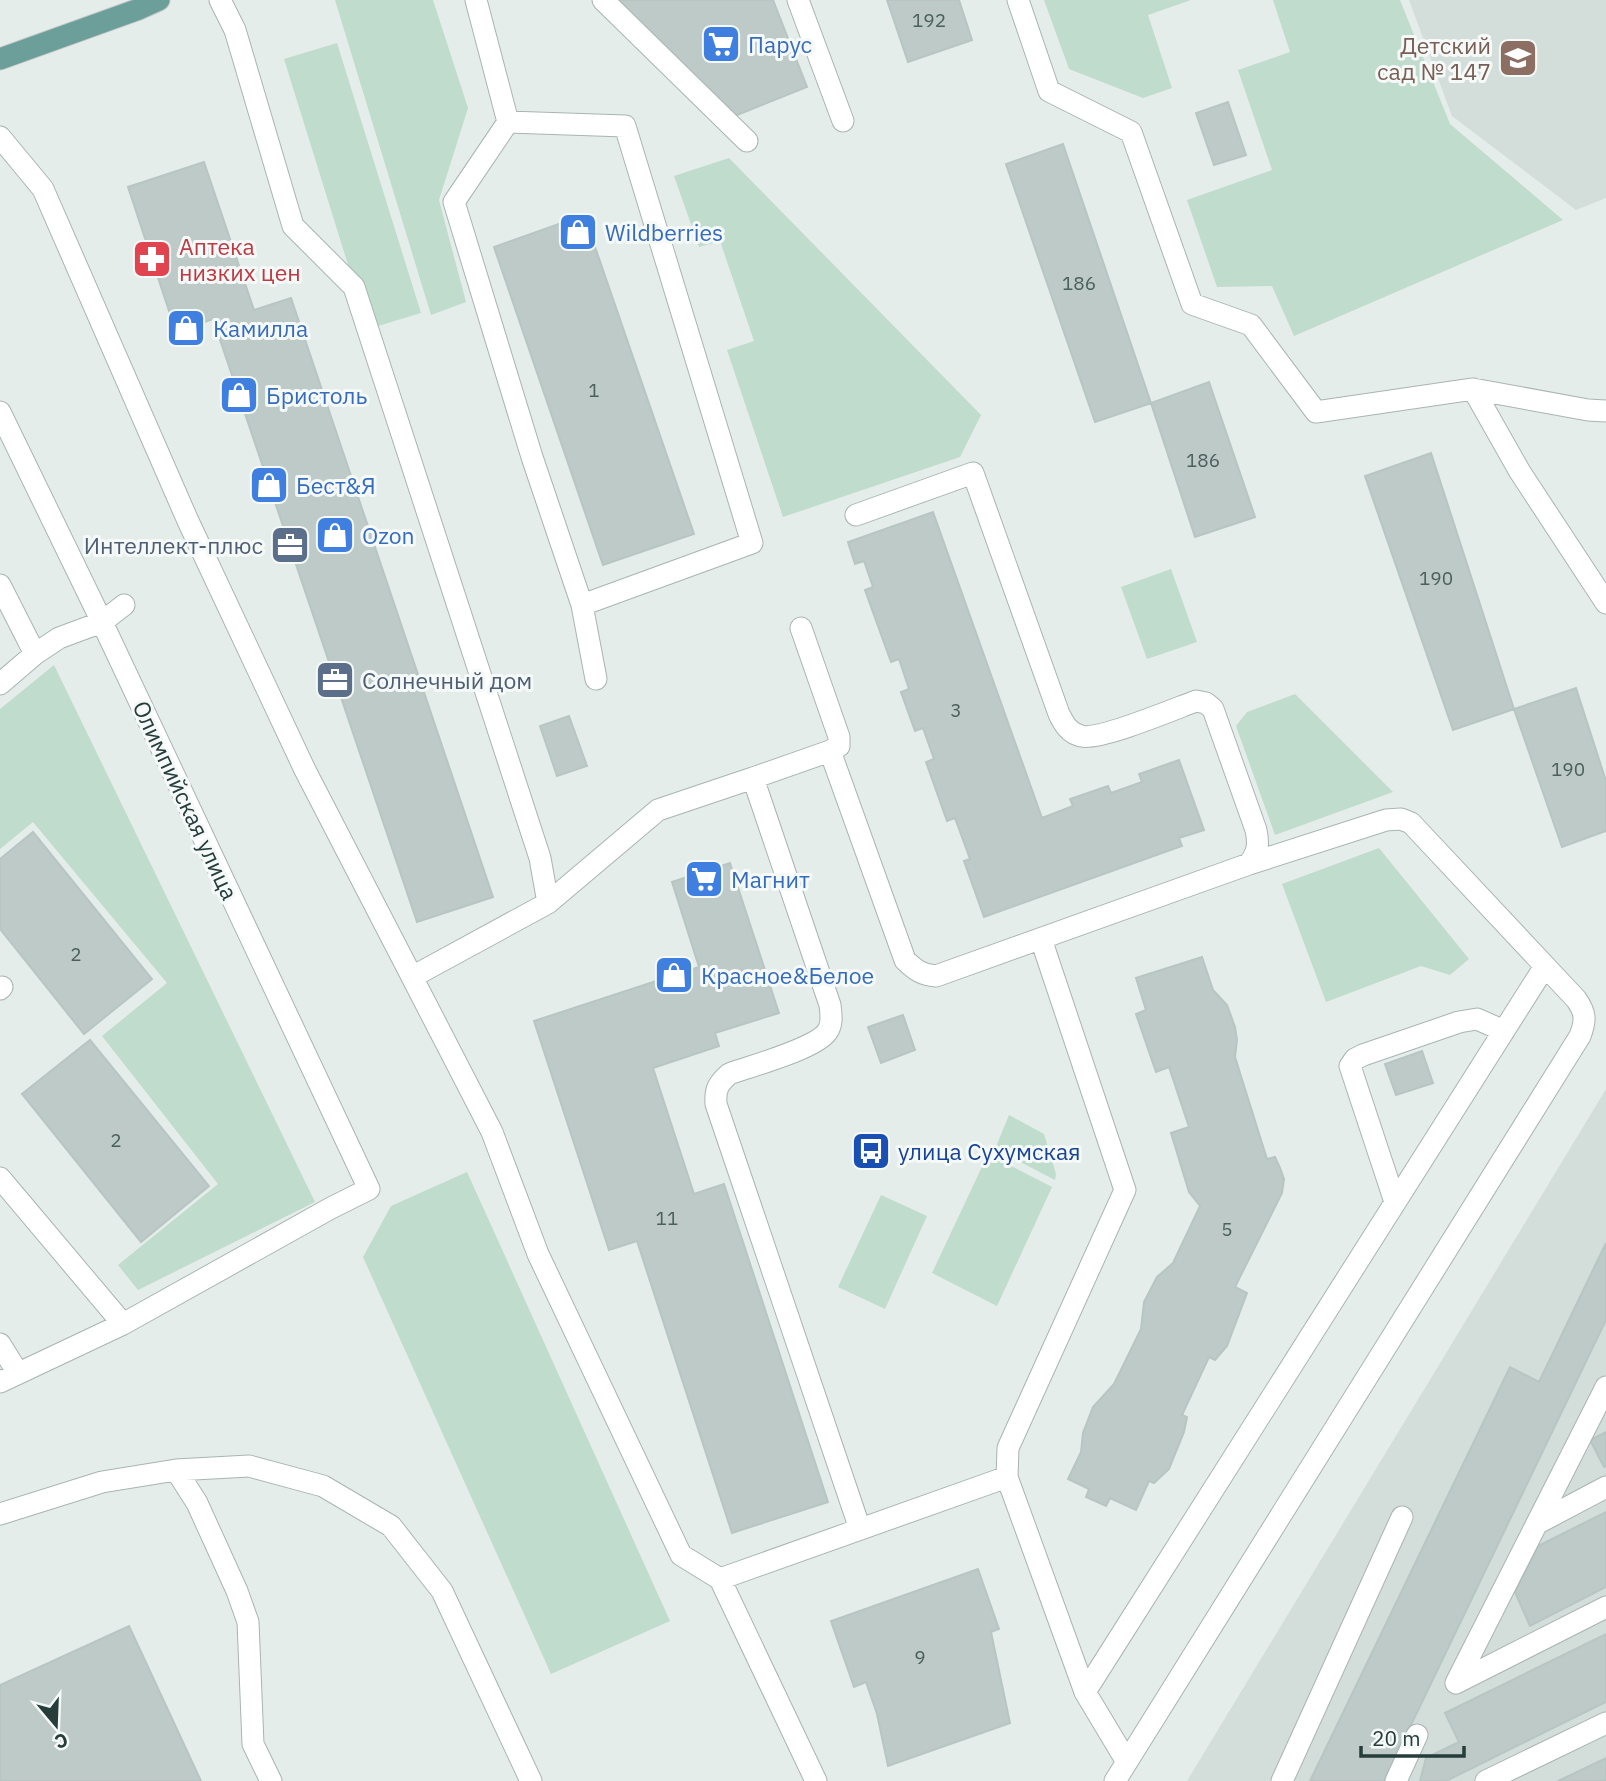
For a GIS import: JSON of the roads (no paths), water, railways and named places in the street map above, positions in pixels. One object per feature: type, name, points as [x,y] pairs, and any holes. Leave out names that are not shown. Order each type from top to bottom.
[{"type":"main road","points":[[0,60],[159,0]]},
{"type":"street","points":[[220,0],[235,30],[293,226],[354,287],[540,858],[548,903]]},
{"type":"street","points":[[476,0],[508,122],[454,202],[532,457],[582,604],[597,680]]},
{"type":"street","points":[[603,0],[747,141]]},
{"type":"street","points":[[798,0],[844,121]]},
{"type":"street","points":[[1018,0],[1049,90],[1131,132],[1192,304],[1251,325],[1316,412],[1473,389],[1606,411]]},
{"type":"street","points":[[508,122],[625,126],[752,543],[582,604]]},
{"type":"street","points":[[0,136],[43,189],[194,533],[305,770],[492,1132],[538,1254],[681,1555],[720,1579],[816,1781]]},
{"type":"street","points":[[1473,389],[1520,472],[1606,603]]},
{"type":"street","name":"Олимпийская улица","points":[[0,412],[369,1189],[123,1324]]},
{"type":"street","points":[[856,515],[973,473],[1059,714],[1068,730],[1082,737],[1101,735],[1196,701],[1206,703],[1213,709],[1256,830],[1259,844],[1256,855],[1248,864]]},
{"type":"street","points":[[0,585],[35,654]]},
{"type":"street","points":[[0,684],[35,654],[59,638],[102,622],[124,605]]},
{"type":"street","points":[[412,977],[548,903],[659,810],[839,746],[839,737],[801,628]]},
{"type":"street","points":[[830,751],[905,960],[916,971],[927,976],[936,976],[1248,864],[1386,820],[1401,819],[1418,828],[1583,1010],[1585,1021],[1580,1036],[1115,1781]]},
{"type":"street","points":[[753,778],[830,1005],[832,1020],[828,1032],[814,1043],[729,1074],[715,1091],[716,1104],[860,1529]]},
{"type":"street","points":[[1041,939],[1125,1190],[1008,1448],[1007,1477],[1085,1692],[1126,1762]]},
{"type":"street","points":[[1085,1692],[1545,966]]},
{"type":"street","points":[[1395,1202],[1350,1066],[1355,1059],[1363,1055],[1459,1022],[1477,1019],[1504,1031]]},
{"type":"street","points":[[0,1178],[7,1201],[123,1324],[9,1377],[0,1344]]},
{"type":"street","points":[[1606,1387],[1456,1683],[1606,1607]]},
{"type":"street","points":[[0,1514],[102,1482],[176,1470],[249,1466],[323,1486],[391,1526],[442,1591],[531,1781]]},
{"type":"street","points":[[176,1470],[197,1503],[237,1591],[247,1622],[253,1744],[271,1781]]},
{"type":"street","points":[[720,1579],[1007,1477]]},
{"type":"street","points":[[1538,1523],[1606,1487]]},
{"type":"street","points":[[1282,1781],[1402,1517]]},
{"type":"street","points":[[1486,1781],[1606,1723]]},
{"type":"street","points":[[1396,1781],[1417,1735]]},
{"type":"place","name":"Парус","points":[[721,44]]},
{"type":"place","name":"Детский сад № 147","points":[[1518,58]]},
{"type":"place","name":"Wildberries","points":[[578,232]]},
{"type":"place","name":"Аптека низких цен","points":[[152,259]]},
{"type":"place","name":"Камилла","points":[[186,328]]},
{"type":"place","name":"Бристоль","points":[[239,395]]},
{"type":"place","name":"Бест&Я","points":[[269,485]]},
{"type":"place","name":"Ozon","points":[[335,535]]},
{"type":"place","name":"Интеллект-плюс","points":[[290,545]]},
{"type":"place","name":"Солнечный дом","points":[[335,680]]},
{"type":"place","name":"Магнит","points":[[704,879]]},
{"type":"place","name":"Красное&Белое","points":[[674,975]]},
{"type":"place","name":"улица Сухумская","points":[[871,1151]]}]
